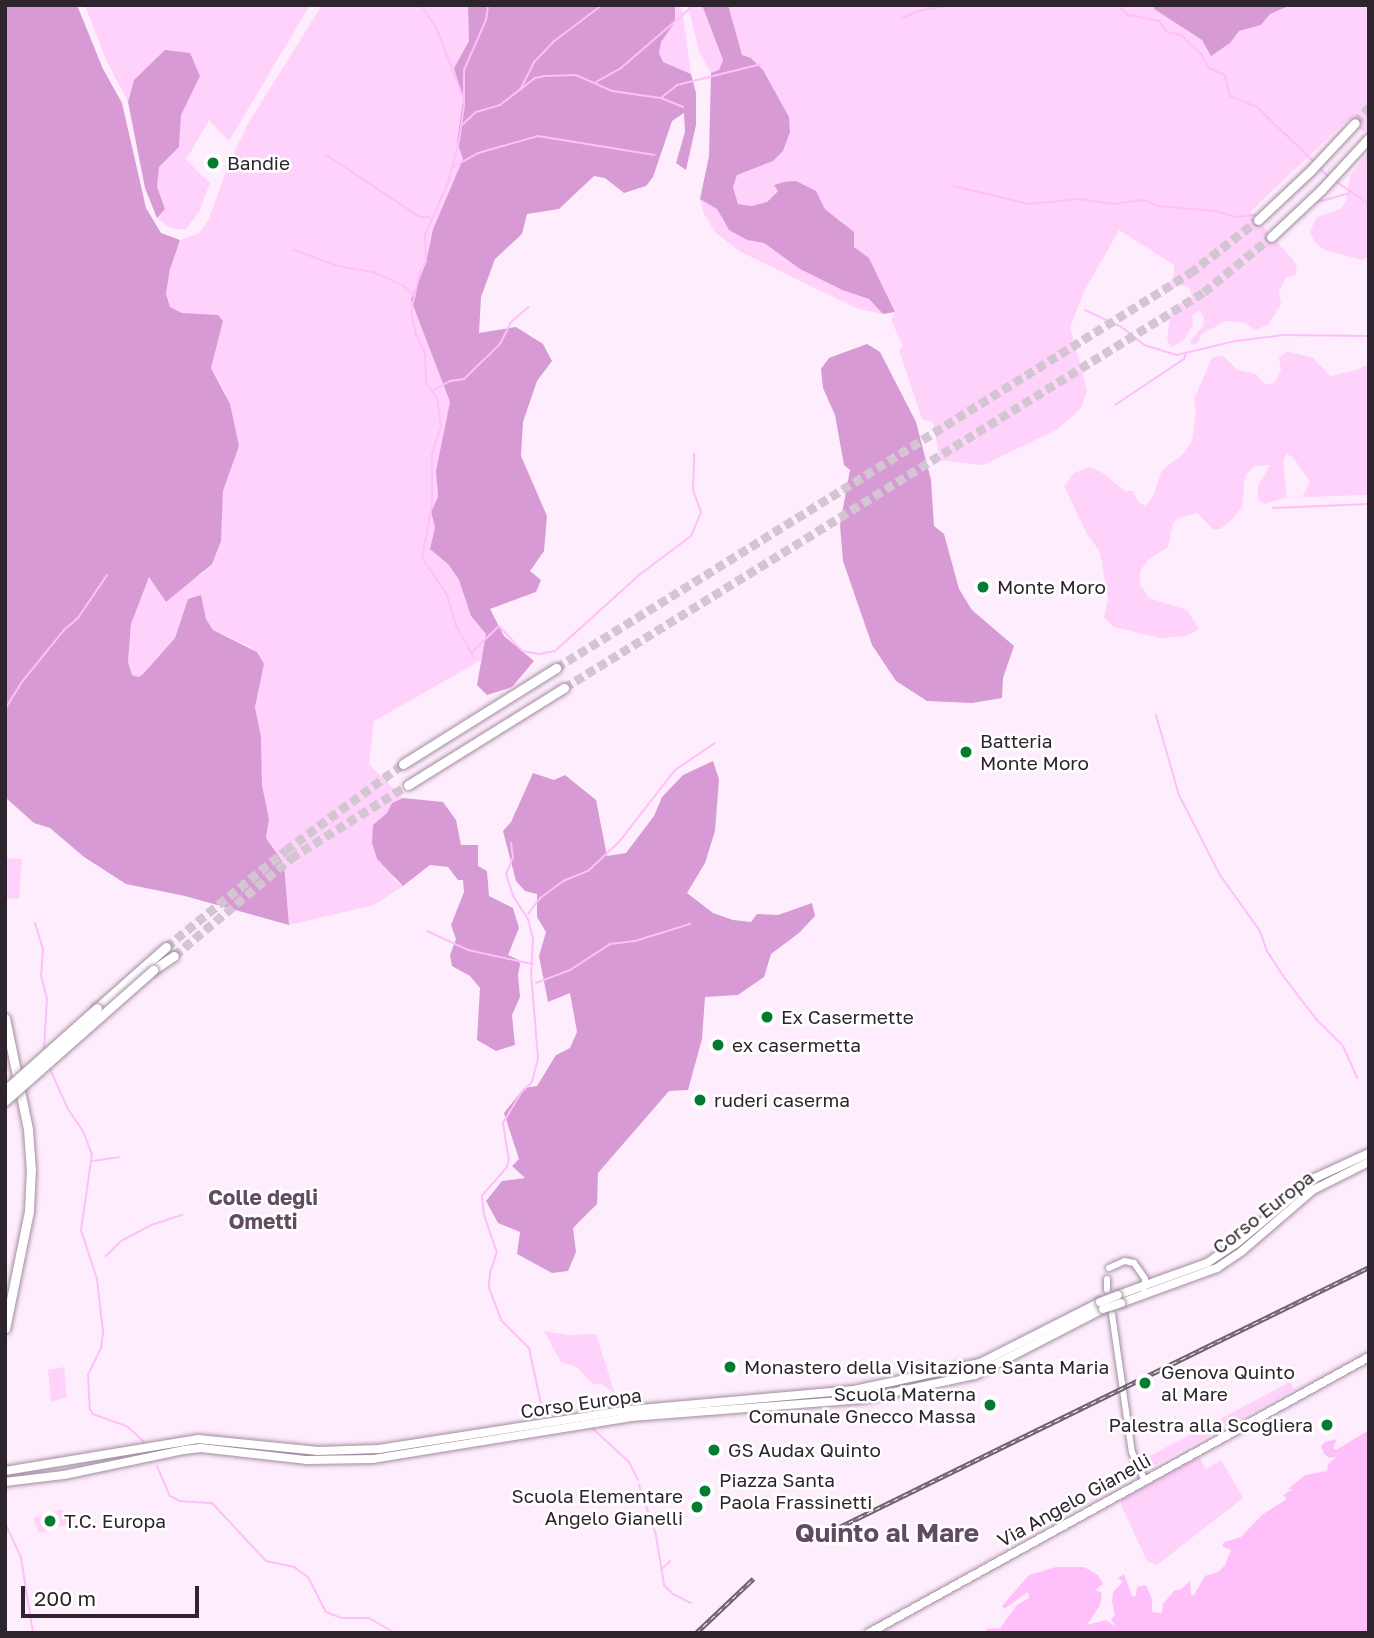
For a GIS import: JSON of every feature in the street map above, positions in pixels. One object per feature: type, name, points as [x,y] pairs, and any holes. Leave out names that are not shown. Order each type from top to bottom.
[{"type":"highway","points":[[1258,220],[1281,200],[1355,123]]},
{"type":"highway","points":[[1270,237],[1296,214],[1369,138]]},
{"type":"highway","points":[[403,764],[556,668]]},
{"type":"highway","points":[[408,785],[564,688]]},
{"type":"highway","points":[[5,1101],[150,967],[166,947]]},
{"type":"highway","points":[[5,1090],[150,967],[174,956]]},
{"type":"highway","points":[[5,1018],[28,1129],[31,1168],[29,1211],[5,1329]]},
{"type":"main road","name":"Corso Europa","points":[[5,1470],[131,1455],[211,1439],[341,1452],[379,1449],[588,1420],[845,1391],[958,1369],[991,1358],[1145,1286],[1207,1263],[1237,1243],[1315,1178],[1369,1153]]},
{"type":"main road","name":"Corso Europa","points":[[1119,1299],[1136,1298],[1217,1268],[1313,1190],[1369,1162]]},
{"type":"main road","name":"Via Angelo Gianelli","points":[[869,1633],[1369,1357]]},
{"type":"main road","name":"Corso Europa","points":[[8,1482],[64,1475],[131,1455]]},
{"type":"street","points":[[1109,1268],[1118,1262],[1134,1263],[1145,1279],[1145,1286],[1136,1298]]},
{"type":"street","points":[[1107,1279],[1107,1290]]},
{"type":"street","points":[[1112,1314],[1132,1452],[1144,1479]]},
{"type":"shaded area","points":[[5,5],[77,5],[103,69],[122,103],[146,208],[161,233],[180,240],[170,269],[166,294],[170,307],[182,313],[218,315],[223,321],[211,368],[230,404],[239,446],[223,491],[221,541],[212,564],[166,602],[149,577],[131,624],[128,662],[132,675],[139,677],[144,673],[175,638],[188,599],[201,595],[206,619],[213,630],[257,652],[264,664],[255,707],[261,737],[262,785],[269,819],[266,838],[284,864],[289,925],[185,896],[126,884],[84,857],[50,828],[34,823],[6,798]]},
{"type":"shaded area","points":[[85,5],[310,5],[229,141],[209,120],[186,160],[210,183],[199,212],[185,230],[170,228],[157,218],[165,209],[156,187],[159,167],[179,147],[181,114],[200,75],[134,80],[128,102],[106,60]]},
{"type":"shaded area","points":[[322,5],[468,5],[469,41],[454,68],[463,100],[457,142],[463,159],[433,229],[426,263],[411,300],[450,402],[436,489],[438,497],[431,512],[435,527],[430,548],[449,565],[459,580],[471,616],[486,634],[483,659],[374,721],[369,764],[403,798],[392,803],[387,813],[374,825],[394,880],[403,886],[374,905],[289,925],[284,864],[266,838],[269,819],[262,785],[261,737],[255,707],[264,664],[251,647],[213,630],[206,619],[201,595],[188,599],[175,638],[144,673],[139,677],[132,675],[128,662],[131,624],[149,576],[166,602],[183,585],[203,573],[221,541],[223,491],[239,446],[224,390],[211,368],[223,320],[182,313],[170,307],[166,294],[172,258],[180,240],[199,233],[208,221],[228,166],[247,125]]},
{"type":"shaded area","points":[[468,5],[675,5],[675,22],[661,42],[659,53],[663,62],[691,74],[696,93],[696,125],[686,170],[676,163],[685,132],[684,113],[672,121],[653,177],[646,186],[624,193],[605,178],[594,176],[559,209],[527,214],[522,234],[495,259],[481,297],[479,333],[516,327],[543,344],[552,361],[537,381],[523,422],[521,456],[547,516],[544,551],[530,571],[541,580],[536,592],[490,609],[504,636],[534,661],[512,687],[487,695],[477,685],[486,634],[471,616],[459,580],[449,565],[430,549],[435,527],[431,512],[438,497],[436,471],[450,402],[411,300],[426,263],[433,229],[463,159],[457,142],[463,100],[454,68],[469,41]]},
{"type":"shaded area","points":[[675,5],[682,8],[691,74],[663,62],[659,52],[660,42],[675,22]]},
{"type":"shaded area","points":[[688,5],[702,5],[723,60],[719,70],[711,73],[699,52]]},
{"type":"shaded area","points":[[702,5],[728,5],[742,55],[751,58],[763,70],[789,117],[790,132],[783,151],[773,161],[737,175],[733,187],[738,204],[752,206],[767,202],[778,191],[774,185],[784,182],[796,181],[816,191],[825,209],[854,232],[854,247],[869,258],[895,312],[883,314],[869,299],[842,290],[800,269],[764,243],[747,240],[729,230],[717,209],[700,199],[709,156],[711,73],[719,70],[723,60]]},
{"type":"shaded area","points":[[728,5],[1154,5],[1154,9],[1202,40],[1230,43],[1239,31],[1261,25],[1270,14],[1291,5],[1369,5],[1369,126],[1364,132],[1348,119],[1250,212],[1294,261],[1297,269],[1295,275],[1286,277],[1279,292],[1281,304],[1268,325],[1255,330],[1245,323],[1226,321],[1202,334],[1198,343],[1193,345],[1190,341],[1203,326],[1204,318],[1199,310],[1192,316],[1193,324],[1184,340],[1171,348],[1167,339],[1172,308],[1192,297],[1190,289],[1179,283],[1170,292],[1164,289],[1174,277],[1174,265],[1119,230],[1085,290],[1070,327],[1087,390],[1081,408],[1058,429],[983,465],[940,460],[933,422],[922,419],[899,350],[903,346],[891,320],[895,312],[869,258],[854,247],[843,222],[825,209],[816,191],[774,185],[778,190],[767,202],[752,206],[738,204],[733,187],[737,174],[773,161],[783,151],[790,132],[789,117],[763,70],[751,58],[742,55],[738,47]]},
{"type":"shaded area","points":[[1154,5],[1291,5],[1270,14],[1261,25],[1239,31],[1230,43],[1211,56],[1202,40],[1154,9]]},
{"type":"shaded area","points":[[165,50],[190,53],[200,76],[181,115],[179,147],[159,167],[157,187],[165,209],[157,218],[145,188],[128,102],[134,80]]},
{"type":"shaded area","points":[[1369,151],[1369,257],[1362,260],[1325,250],[1315,243],[1310,231],[1317,217],[1340,209],[1346,201],[1350,176]]},
{"type":"shaded area","points":[[700,199],[718,209],[723,222],[747,240],[764,243],[800,269],[841,290],[869,299],[883,314],[858,309],[739,251],[715,232],[704,214]]},
{"type":"shaded area","points":[[867,344],[880,352],[916,422],[931,480],[934,526],[944,534],[959,589],[972,610],[1014,646],[1003,678],[1002,698],[972,703],[927,701],[896,681],[872,645],[843,561],[840,525],[850,470],[844,465],[835,415],[823,388],[821,369],[829,358]]},
{"type":"shaded area","points":[[1287,351],[1313,358],[1330,376],[1369,364],[1369,495],[1302,497],[1310,482],[1293,457],[1287,454],[1283,460],[1287,497],[1265,504],[1258,500],[1258,486],[1270,465],[1254,466],[1245,476],[1242,506],[1232,520],[1220,529],[1213,529],[1197,513],[1179,518],[1173,523],[1168,547],[1147,561],[1140,571],[1140,584],[1149,598],[1187,610],[1199,629],[1186,636],[1160,638],[1114,627],[1104,618],[1108,600],[1100,552],[1087,534],[1064,486],[1074,473],[1090,467],[1103,473],[1125,491],[1133,491],[1138,502],[1145,506],[1153,497],[1162,470],[1185,453],[1192,440],[1196,414],[1194,399],[1212,358],[1222,355],[1238,370],[1256,374],[1266,385],[1275,382],[1281,371],[1279,358]]},
{"type":"shaded area","points":[[713,761],[719,779],[715,831],[705,863],[687,893],[713,913],[733,920],[751,922],[757,914],[778,915],[812,903],[815,916],[799,933],[771,954],[764,977],[738,995],[705,997],[702,1039],[688,1090],[669,1091],[598,1173],[597,1204],[573,1228],[576,1252],[568,1271],[552,1273],[517,1254],[520,1232],[498,1223],[486,1201],[502,1181],[525,1178],[512,1166],[519,1159],[504,1113],[524,1088],[537,1086],[556,1055],[570,1048],[577,1032],[570,993],[548,1002],[539,956],[546,932],[537,917],[537,894],[525,891],[516,881],[503,831],[511,822],[533,773],[554,780],[565,775],[596,800],[607,856],[626,853],[654,816],[662,797],[683,775]]},
{"type":"shaded area","points":[[403,798],[443,802],[456,820],[461,845],[478,845],[478,866],[487,871],[489,896],[513,908],[519,928],[508,955],[519,960],[520,965],[520,997],[512,1015],[515,1045],[496,1051],[477,1040],[480,988],[470,976],[452,966],[450,955],[456,939],[451,925],[464,892],[463,880],[458,880],[448,867],[430,865],[403,886],[377,859],[372,843],[373,825],[387,813],[392,803]]},
{"type":"shaded area","points":[[5,858],[22,859],[19,899],[5,898]]},
{"type":"shaded area","points":[[544,1331],[568,1335],[596,1334],[615,1394],[600,1383],[594,1385],[577,1367],[561,1362]]},
{"type":"shaded area","points":[[64,1367],[67,1397],[51,1402],[48,1370]]},
{"type":"shaded area","points":[[1290,1382],[1294,1389],[1151,1467],[1146,1458]]},
{"type":"shaded area","points":[[1369,1430],[1369,1633],[987,1633],[986,1629],[1000,1628],[1017,1605],[1029,1598],[1028,1592],[1004,1609],[1002,1606],[1029,1575],[1056,1567],[1084,1567],[1098,1575],[1103,1584],[1095,1590],[1102,1593],[1100,1605],[1087,1625],[1106,1620],[1116,1627],[1111,1619],[1115,1615],[1113,1592],[1123,1582],[1118,1578],[1124,1574],[1132,1596],[1136,1596],[1137,1587],[1146,1585],[1152,1599],[1152,1612],[1162,1613],[1163,1604],[1175,1590],[1180,1590],[1190,1581],[1191,1595],[1194,1595],[1205,1576],[1218,1572],[1225,1565],[1231,1550],[1222,1546],[1224,1542],[1241,1537],[1263,1514],[1287,1499],[1283,1495],[1293,1489],[1287,1490],[1305,1475],[1327,1471],[1328,1464],[1336,1457],[1329,1458],[1324,1454],[1321,1446],[1325,1442],[1337,1439],[1333,1448],[1336,1450]]},
{"type":"shaded area","points":[[1199,1457],[1206,1469],[1221,1460],[1243,1498],[1157,1565],[1147,1561],[1121,1505],[1121,1499]]},
{"type":"shaded area","name":"T.C. Europa","points":[[62,1509],[68,1524],[39,1533],[33,1518]]},
{"type":"waterway","points":[[421,5],[436,27],[463,97]]},
{"type":"waterway","points":[[474,658],[456,626],[447,595],[422,558],[432,505],[432,454],[441,426],[437,398],[426,382],[425,354],[416,335],[411,311],[420,272],[426,261],[425,235],[448,183],[459,141],[464,106],[464,70],[486,20],[488,5]]},
{"type":"waterway","points":[[520,90],[534,62],[553,42],[602,5]]},
{"type":"waterway","points":[[596,82],[621,68],[694,5]]},
{"type":"waterway","points":[[902,18],[922,10],[953,5]]},
{"type":"waterway","points":[[1118,5],[1128,15],[1159,21],[1167,32],[1181,35],[1201,54],[1209,68],[1225,75],[1230,96],[1257,107],[1313,161]]},
{"type":"waterway","points":[[661,98],[677,85],[761,64]]},
{"type":"waterway","points":[[462,125],[476,112],[500,105],[535,78],[545,76],[576,75],[612,91],[661,98],[683,107]]},
{"type":"waterway","points":[[453,167],[478,153],[538,136],[654,155]]},
{"type":"waterway","points":[[326,155],[420,217],[429,217]]},
{"type":"waterway","points":[[1319,168],[1328,176]]},
{"type":"waterway","points":[[1335,181],[1369,204]]},
{"type":"waterway","points":[[953,186],[1029,204],[1080,199],[1112,204],[1144,200],[1158,206],[1215,211],[1236,217],[1256,215]]},
{"type":"waterway","points":[[1318,202],[1349,193]]},
{"type":"waterway","points":[[294,250],[338,266],[373,272],[404,286],[415,296]]},
{"type":"waterway","points":[[432,391],[450,381],[464,379],[500,344],[511,322],[528,307]]},
{"type":"waterway","points":[[1085,310],[1120,326],[1144,345],[1177,355],[1235,341],[1283,335],[1369,336]]},
{"type":"waterway","points":[[1115,405],[1184,359],[1186,353]]},
{"type":"waterway","points":[[472,652],[499,626],[522,651],[539,654],[555,651],[639,575],[691,536],[701,512],[693,490],[694,454]]},
{"type":"waterway","points":[[1273,508],[1369,504]]},
{"type":"waterway","points":[[5,709],[21,683],[64,630],[78,618],[107,575]]},
{"type":"waterway","points":[[1156,715],[1179,795],[1220,875],[1260,931],[1267,951],[1284,977],[1316,1019],[1343,1046],[1357,1078]]},
{"type":"waterway","points":[[528,914],[540,898],[563,881],[588,871],[619,842],[675,770],[715,743]]},
{"type":"waterway","points":[[511,843],[513,857],[506,874],[513,896],[528,919],[533,939],[531,973],[538,1059],[532,1082],[521,1093],[503,1123],[509,1159],[507,1167],[482,1196],[484,1215],[497,1252],[490,1272],[489,1288],[501,1320],[529,1348],[541,1404],[546,1409],[572,1413]]},
{"type":"waterway","points":[[35,923],[43,949],[41,975],[47,999],[44,1048]]},
{"type":"waterway","points":[[536,983],[570,970],[610,944],[635,941],[690,924]]},
{"type":"waterway","points":[[427,931],[468,950],[532,964]]},
{"type":"waterway","points":[[49,1067],[68,1109],[83,1131],[92,1154],[81,1230],[97,1279],[103,1332],[101,1348],[88,1375],[90,1409],[93,1414],[128,1427],[144,1442]]},
{"type":"waterway","points":[[92,1161],[119,1157]]},
{"type":"waterway","points":[[106,1256],[121,1241],[151,1225],[182,1215]]},
{"type":"waterway","points":[[592,1428],[629,1462],[638,1480]]},
{"type":"waterway","points":[[157,1466],[170,1496],[180,1501],[212,1503],[266,1561],[294,1567],[308,1577],[326,1612],[342,1618],[369,1618],[395,1633]]},
{"type":"waterway","points":[[639,1485],[656,1535],[664,1585],[673,1594],[691,1603]]},
{"type":"waterway","points":[[5,1523],[21,1558],[33,1633]]},
{"type":"waterway","points":[[661,1570],[670,1561]]},
{"type":"tunnel","points":[[1355,123],[1369,107]]},
{"type":"tunnel","points":[[556,668],[1190,273],[1258,220]]},
{"type":"tunnel","points":[[564,688],[1204,292],[1271,237]]},
{"type":"tunnel","points":[[166,947],[286,850],[403,764]]},
{"type":"tunnel","points":[[174,956],[291,858],[408,785]]},
{"type":"railway","points":[[813,1540],[1369,1267]]},
{"type":"railway","points":[[696,1633],[753,1579]]},
{"type":"place","name":"Bandie","points":[[213,163]]},
{"type":"place","name":"Monte Moro","points":[[983,587]]},
{"type":"place","name":"Batteria Monte Moro","points":[[966,752]]},
{"type":"place","name":"Ex Casermette","points":[[767,1017]]},
{"type":"place","name":"ex casermetta","points":[[718,1045]]},
{"type":"place","name":"ruderi caserma","points":[[700,1100]]},
{"type":"place","name":"Monastero della Visitazione Santa Maria","points":[[730,1367]]},
{"type":"place","name":"Genova Quinto al Mare","points":[[1145,1383]]},
{"type":"place","name":"Scuola Materna Comunale Gnecco Massa","points":[[990,1405]]},
{"type":"place","name":"Palestra alla Scogliera","points":[[1327,1425]]},
{"type":"place","name":"GS Audax Quinto","points":[[714,1450]]},
{"type":"place","name":"Piazza Santa Paola Frassinetti","points":[[705,1491]]},
{"type":"place","name":"Scuola Elementare Angelo Gianelli","points":[[697,1507]]},
{"type":"place","name":"T.C. Europa","points":[[50,1521]]},
{"type":"district","name":"Colle degli Ometti","points":[[263,1209]]},
{"type":"district","name":"Quinto al Mare","points":[[887,1533]]}]
